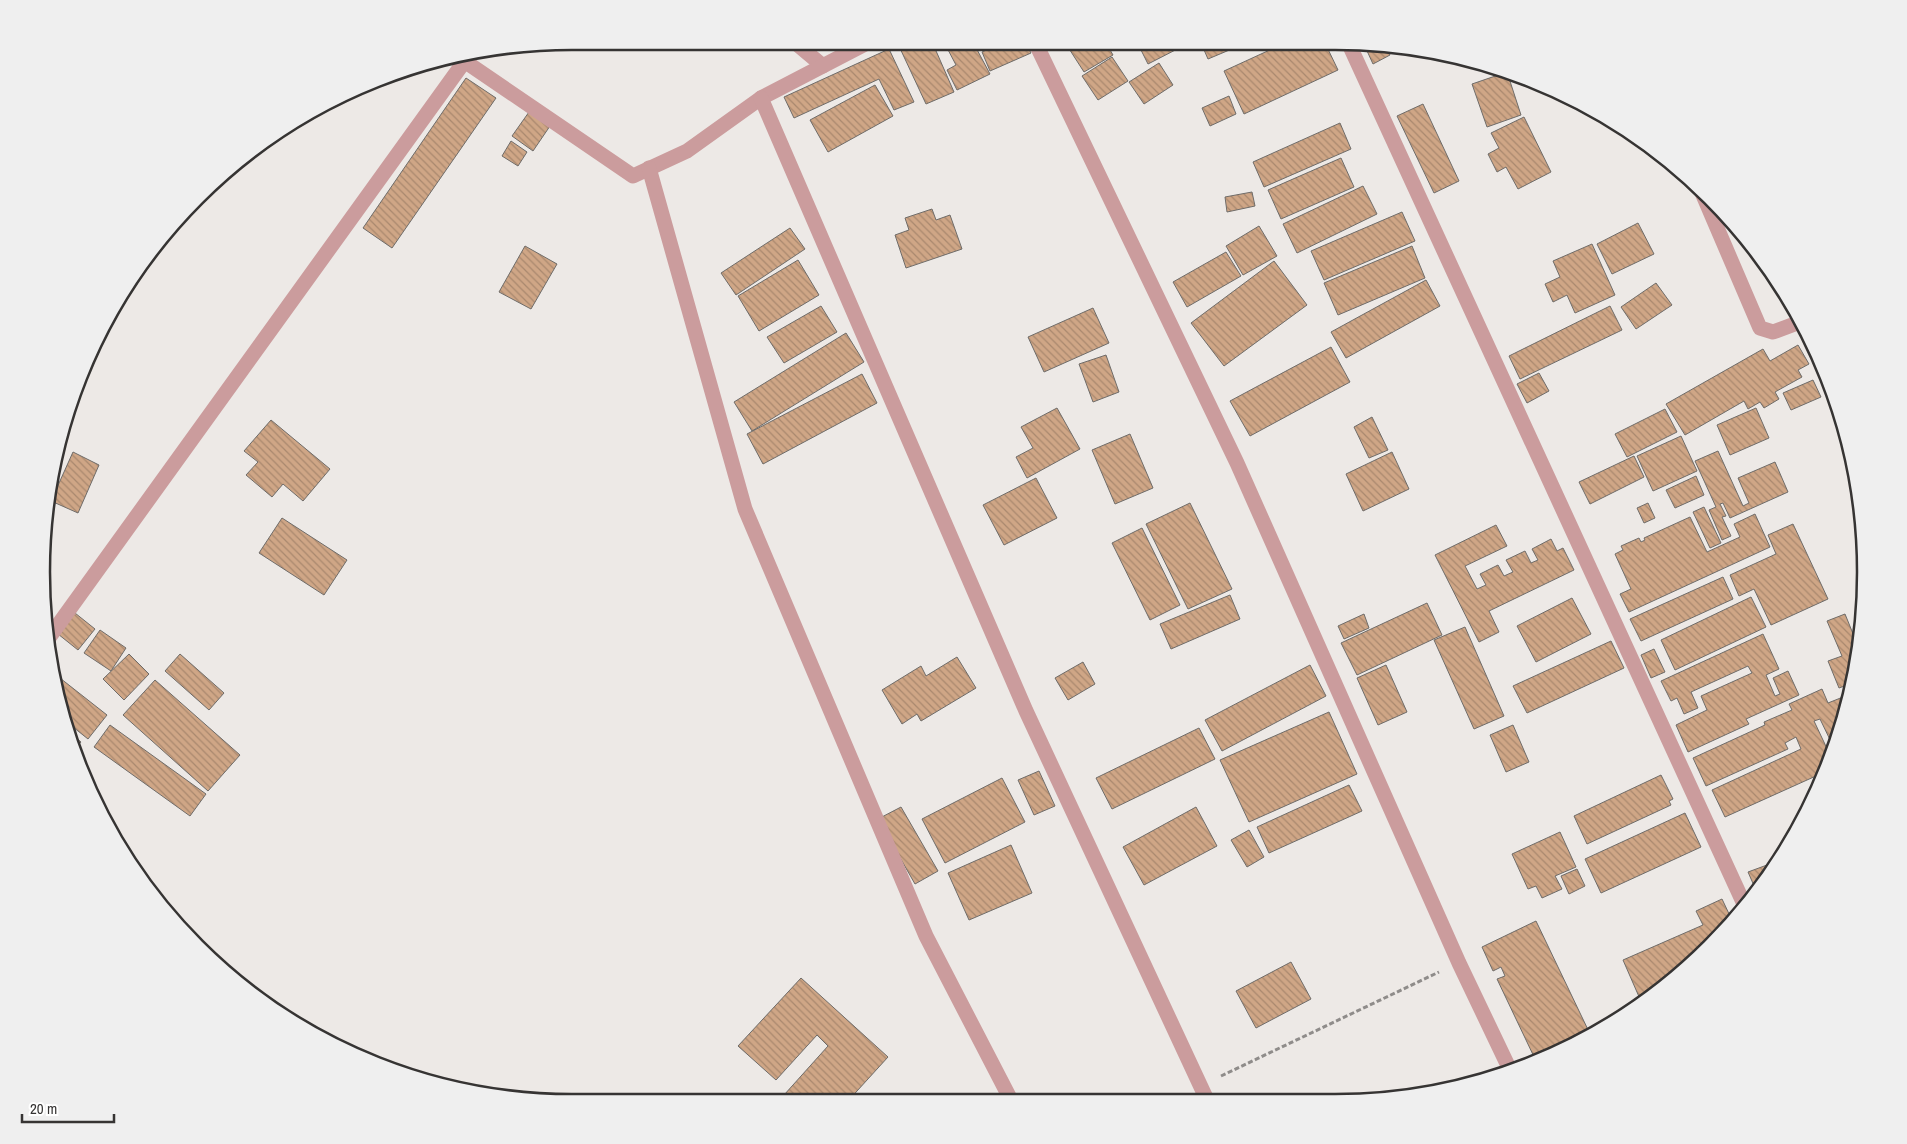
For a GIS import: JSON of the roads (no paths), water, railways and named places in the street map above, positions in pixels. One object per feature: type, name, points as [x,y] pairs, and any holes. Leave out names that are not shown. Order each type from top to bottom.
[{"type":"street","points":[[804,50],[823,66]]},
{"type":"street","points":[[464,62],[633,176],[687,151],[761,98],[854,50]]},
{"type":"street","points":[[1039,50],[1237,463],[1459,963],[1507,1064]]},
{"type":"street","points":[[1352,50],[1742,899]]},
{"type":"street","points":[[53,632],[457,63]]},
{"type":"street","points":[[761,98],[1026,711],[1204,1094]]},
{"type":"street","points":[[649,168],[745,509],[926,936],[1008,1094]]},
{"type":"street","points":[[1709,208],[1760,328],[1773,332],[1794,324]]}]
